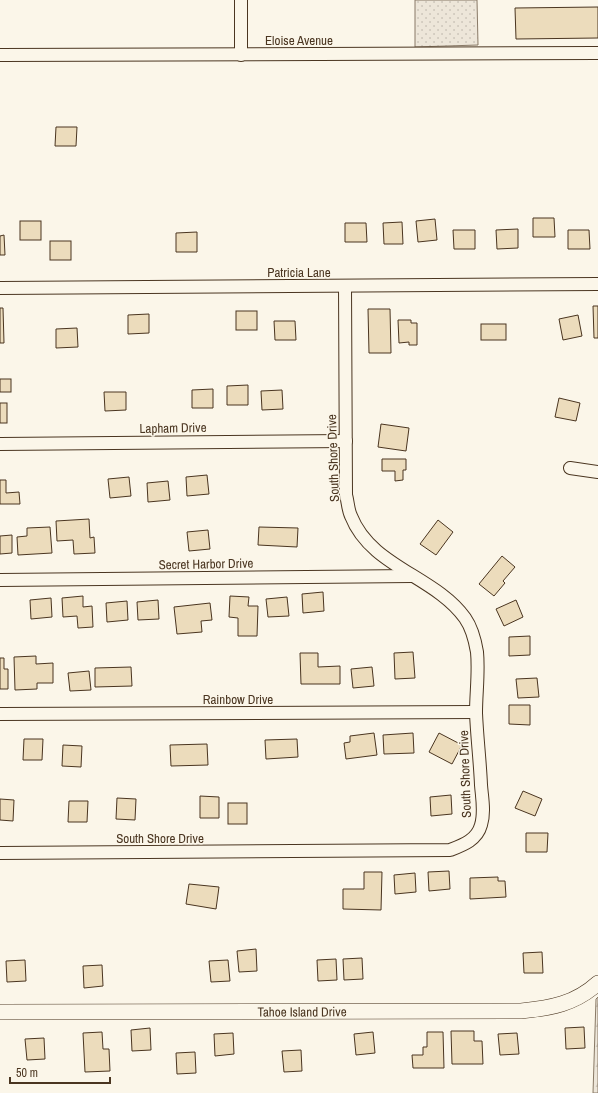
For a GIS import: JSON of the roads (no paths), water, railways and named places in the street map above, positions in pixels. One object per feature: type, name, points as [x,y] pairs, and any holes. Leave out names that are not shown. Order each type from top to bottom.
[{"type":"street","points":[[240,0],[241,55]]},
{"type":"street","name":"Eloise Avenue","points":[[0,55],[598,53]]},
{"type":"street","name":"Patricia Lane","points":[[0,288],[598,284]]},
{"type":"street","name":"South Shore Drive","points":[[0,853],[450,850],[465,845],[474,837],[481,825],[483,808],[476,712],[477,653],[474,636],[465,618],[453,606],[437,592],[385,558],[368,543],[359,532],[350,515],[346,496],[345,286]]},
{"type":"street","name":"Lapham Drive","points":[[0,444],[346,441]]},
{"type":"street","points":[[570,468],[598,472]]},
{"type":"street","name":"Secret Harbor Drive","points":[[0,580],[412,576]]},
{"type":"street","name":"Rainbow Drive","points":[[0,714],[476,712]]},
{"type":"street","name":"Tahoe Island Drive","points":[[0,1012],[521,1011],[552,1007],[573,1001],[598,983]]}]
